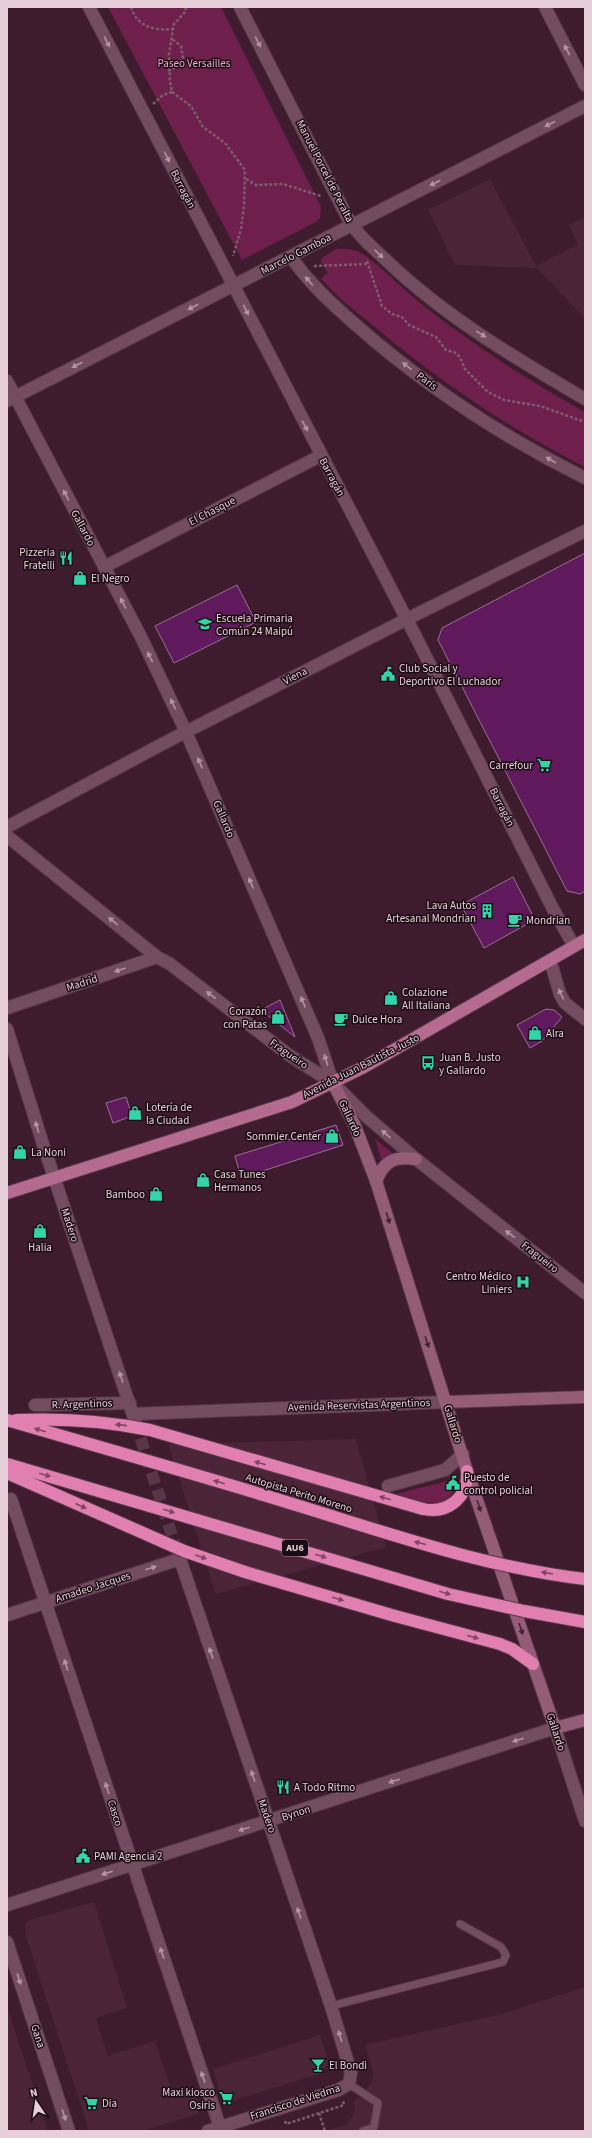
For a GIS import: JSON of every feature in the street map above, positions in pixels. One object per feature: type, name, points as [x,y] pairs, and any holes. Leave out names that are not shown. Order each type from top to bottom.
[{"type":"highway","points":[[7,1420],[51,1419],[132,1426],[422,1509],[440,1510],[455,1502],[464,1491],[467,1481],[467,1472]]},
{"type":"highway","name":"Autopista Perito Moreno","points":[[7,1420],[283,1501],[396,1537],[515,1567],[585,1579]]},
{"type":"highway","name":"AU6","points":[[7,1464],[448,1594],[524,1611],[585,1622]]},
{"type":"highway","points":[[7,1473],[184,1551],[244,1572],[395,1616],[500,1644],[512,1649],[533,1664]]},
{"type":"main road","name":"Avenida Juan Bautista Justo","points":[[7,1193],[256,1114],[333,1083],[414,1039],[580,943]]},
{"type":"street","name":"Barragán","points":[[89,7],[234,286],[320,456],[407,619],[553,909],[580,943]]},
{"type":"street","name":"Manuel Porcel de Peralta","points":[[240,7],[352,226],[413,286],[434,302],[459,320],[585,399]]},
{"type":"street","points":[[545,7],[585,85]]},
{"type":"street","name":"Marcelo Gamboa","points":[[11,399],[585,106]]},
{"type":"street","name":"París","points":[[291,257],[311,284],[384,349],[497,428],[585,478]]},
{"type":"street","name":"Gallardo","points":[[7,381],[11,399],[104,567],[186,732],[318,1038],[333,1083],[355,1126],[376,1181],[463,1454],[467,1472],[585,1820]]},
{"type":"street","name":"El Chasque","points":[[104,567],[320,456]]},
{"type":"street","name":"Viena","points":[[7,827],[186,732],[407,619],[585,531]]},
{"type":"street","name":"Fragueiro","points":[[7,836],[157,957],[170,964],[289,1055],[333,1083],[367,1118],[416,1159],[585,1293]]},
{"type":"street","name":"Madrid","points":[[7,1008],[157,957]]},
{"type":"street","points":[[550,960],[560,994],[565,1003],[585,1019]]},
{"type":"street","name":"Madero","points":[[7,1029],[54,1178],[133,1412]]},
{"type":"street","points":[[376,1181],[381,1169],[391,1161],[403,1157],[416,1159]]},
{"type":"street","name":"Avenida Reservistas Argentinos","points":[[133,1412],[585,1397]]},
{"type":"street","name":"R. Argentinos","points":[[35,1405],[133,1412]]},
{"type":"street","points":[[388,1486],[445,1470],[463,1454]]},
{"type":"street","name":"Casco","points":[[11,1499],[220,2127]]},
{"type":"street","name":"Madero","points":[[180,1559],[331,2006],[350,2078]]},
{"type":"street","name":"Amadeo Jacques","points":[[7,1615],[180,1559]]},
{"type":"street","name":"Bynon","points":[[7,1905],[268,1822],[555,1728],[585,1720]]},
{"type":"street","name":"Gana","points":[[7,1942],[69,2131]]},
{"type":"street","name":"Francisco de Viedma","points":[[208,2131],[338,2090],[350,2078]]},
{"type":"lane","points":[[331,2006],[502,1962],[506,1955],[501,1947],[460,1924]]},
{"type":"lane","points":[[350,2078],[378,2103],[374,2126],[363,2131]]},
{"type":"path","points":[[131,7],[138,20],[150,28],[160,31],[173,29]]},
{"type":"path","points":[[186,7],[184,12],[174,24],[173,29],[168,71],[172,92],[191,106],[203,127],[225,143],[245,170],[243,186],[244,210],[236,250]]},
{"type":"path","points":[[168,71],[178,66],[183,58],[181,46],[172,39]]},
{"type":"path","points":[[144,112],[163,95],[172,92]]},
{"type":"path","points":[[245,179],[256,185],[283,184],[339,201]]},
{"type":"path","points":[[364,239],[367,264],[376,283],[382,306],[392,314],[402,317],[409,325],[436,337],[446,350],[454,352],[460,357],[465,369],[488,392],[504,400],[540,406],[585,422]]},
{"type":"path","points":[[300,271],[316,266],[367,264]]},
{"type":"path","points":[[286,2124],[344,2105]]},
{"type":"path","points":[[319,2114],[325,2131]]},
{"type":"shaded area","points":[[490,179],[536,266],[578,245],[569,225],[585,217],[585,319],[537,268],[455,265],[428,210]]},
{"type":"shaded area","points":[[356,1439],[386,1547],[216,1594],[168,1444]]},
{"type":"shaded area","points":[[94,1902],[127,2008],[96,2018],[108,2056],[155,2041],[174,2097],[194,2089],[199,2103],[198,2114],[143,2131],[89,2131],[25,1933],[26,1922],[30,1920]]},
{"type":"shaded area","points":[[585,1987],[585,2131],[328,2131],[345,2125],[353,2116],[355,2108],[353,2101],[362,2096],[372,2081],[373,2072],[365,2045],[498,2015]]},
{"type":"shaded area","points":[[7,2006],[48,2131],[7,2131]]},
{"type":"shaded area","points":[[320,2035],[329,2062],[322,2073],[232,2101],[222,2099],[213,2069]]},
{"type":"green space","name":"Paseo Versailles","points":[[108,7],[221,7],[321,207],[320,218],[316,222],[242,260]]},
{"type":"green space","points":[[336,249],[353,250],[364,255],[420,303],[460,333],[521,374],[585,412],[585,467],[503,421],[450,385],[425,367],[333,292],[321,278],[328,273],[321,263],[322,258]]},
{"type":"green space","points":[[375,1139],[395,1155],[382,1162]]},
{"type":"green space","points":[[455,1480],[455,1490],[445,1500],[439,1502],[432,1503],[417,1501],[396,1494]]},
{"type":"building","name":"Carrefour","points":[[585,553],[585,891],[580,894],[567,891],[438,640],[442,628]]},
{"type":"building","name":"Escuela Primaria Común 24 Maipú","points":[[237,585],[256,622],[174,663],[155,626]]},
{"type":"building","name":"Lava Autos Artesanal Mondrian","points":[[513,877],[532,914],[529,923],[484,948],[461,905]]},
{"type":"building","name":"Corazón con Patas","points":[[280,1000],[295,1037],[261,1010]]},
{"type":"building","name":"Alra","points":[[546,1009],[554,1010],[562,1017],[542,1041],[530,1048],[517,1025]]},
{"type":"building","points":[[126,1097],[132,1116],[113,1123],[106,1103]]},
{"type":"building","points":[[336,1125],[343,1145],[241,1178],[235,1156]]},
{"type":"tunnel","points":[[135,1421],[178,1554]]},
{"type":"place","name":"Pizzeria Fratelli","points":[[66,558]]},
{"type":"place","name":"El Negro","points":[[80,578]]},
{"type":"place","name":"Escuela Primaria Común 24 Maipú","points":[[205,624]]},
{"type":"place","name":"Club Social y Deportivo El Luchador","points":[[388,674]]},
{"type":"place","name":"Carrefour","points":[[544,765]]},
{"type":"place","name":"Lava Autos Artesanal Mondrian","points":[[487,911]]},
{"type":"place","name":"Mondrian","points":[[515,920]]},
{"type":"place","name":"Colazione All Italiana","points":[[391,998]]},
{"type":"place","name":"Corazón con Patas","points":[[278,1017]]},
{"type":"place","name":"Dulce Hora","points":[[341,1019]]},
{"type":"place","name":"Alra","points":[[535,1033]]},
{"type":"place","name":"Juan B. Justo y Gallardo","points":[[428,1063]]},
{"type":"place","name":"Lotería de la Ciudad","points":[[135,1113]]},
{"type":"place","name":"Sommier Center","points":[[332,1136]]},
{"type":"place","name":"La Noni","points":[[20,1152]]},
{"type":"place","name":"Casa Tunes Hermanos","points":[[203,1180]]},
{"type":"place","name":"Bamboo","points":[[156,1194]]},
{"type":"place","name":"Halia","points":[[40,1231]]},
{"type":"place","name":"Centro Médico Liniers","points":[[523,1282]]},
{"type":"place","name":"Puesto de control policial","points":[[453,1483]]},
{"type":"place","name":"A Todo Ritmo","points":[[283,1787]]},
{"type":"place","name":"PAMI Agencia 2","points":[[83,1856]]},
{"type":"place","name":"El Bondi","points":[[318,2065]]},
{"type":"place","name":"Maxi kiosco Osiris","points":[[226,2098]]},
{"type":"place","name":"Dia","points":[[91,2103]]}]
